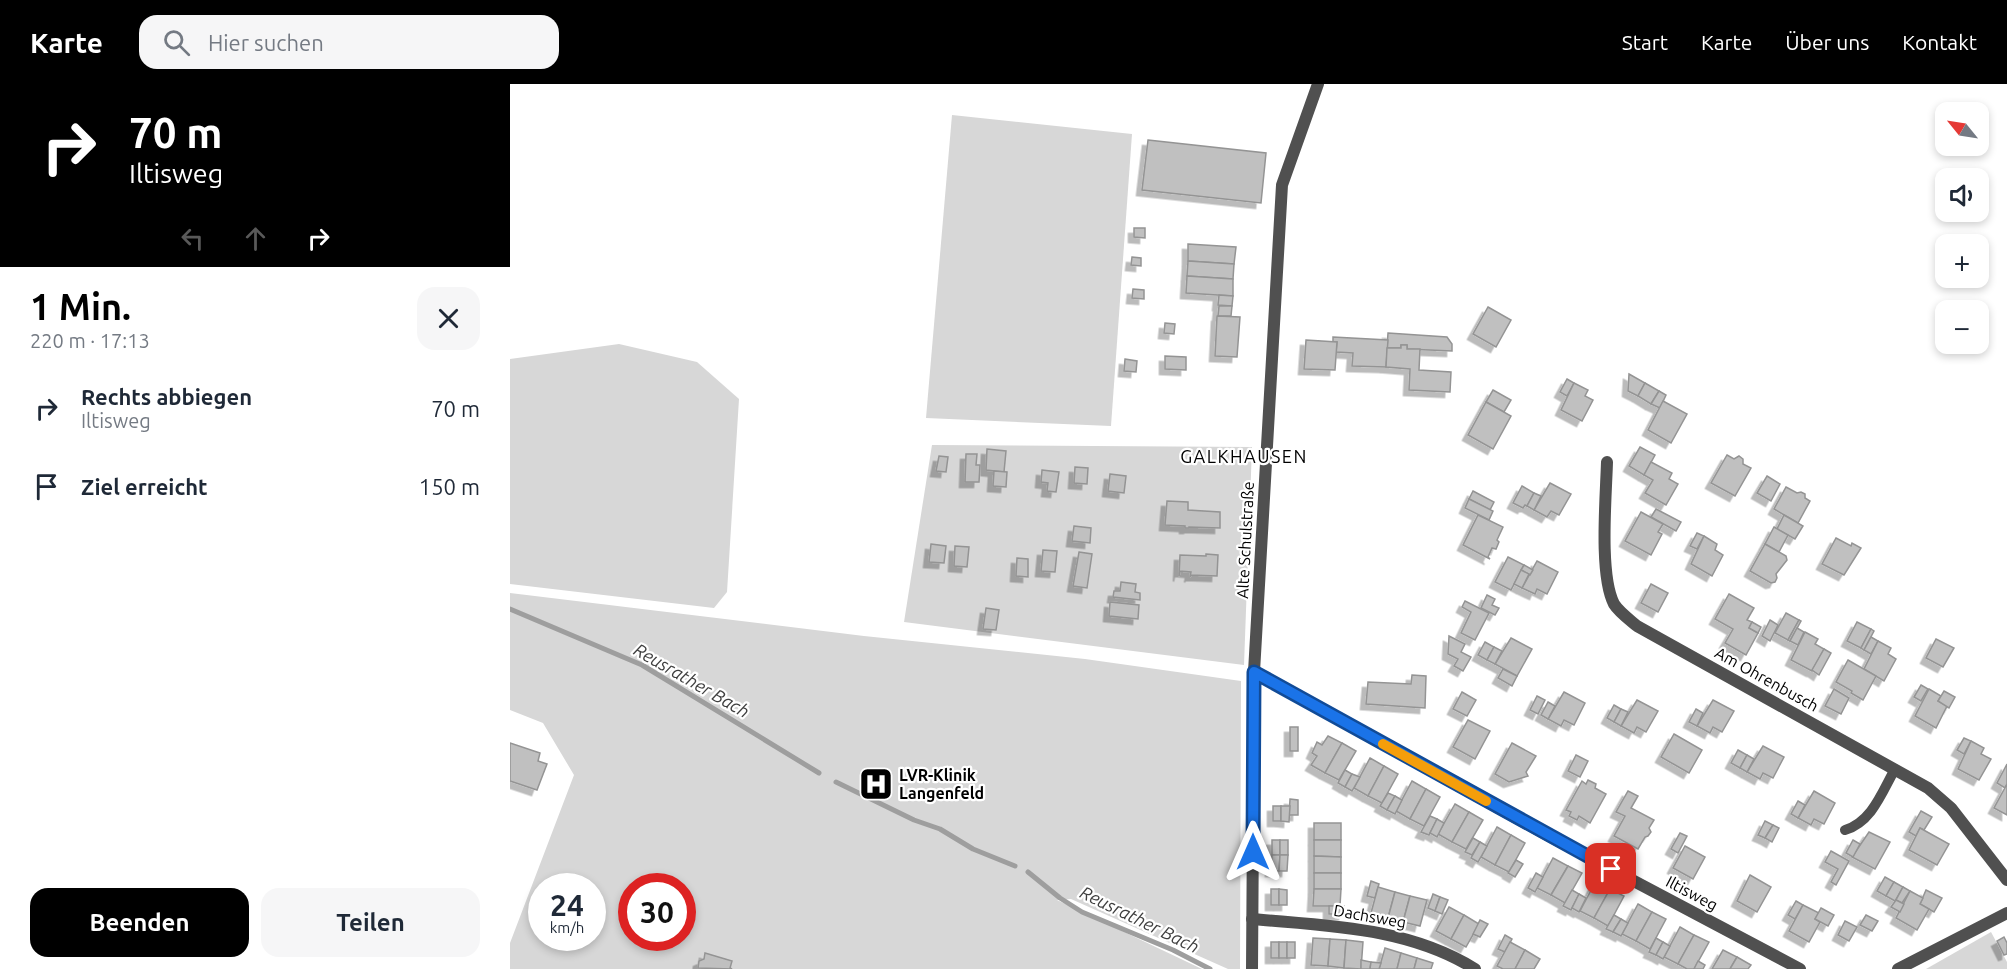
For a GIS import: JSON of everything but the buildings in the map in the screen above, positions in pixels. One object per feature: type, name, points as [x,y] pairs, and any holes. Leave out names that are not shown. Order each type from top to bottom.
[{"type":"street","name":"Alte Schulstraße","points":[[1252,969],[1254,672],[1282,185],[1318,84]]},
{"type":"street","name":"Am Ohrenbusch","points":[[1607,462],[1605,570],[1608,589],[1615,606],[1637,626],[1928,788],[1951,808],[2007,880]]},
{"type":"street","name":"Iltisweg","points":[[1254,672],[1547,835],[1800,969]]},
{"type":"street","points":[[1898,969],[2007,913]]},
{"type":"street","name":"Dachsweg","points":[[1252,919],[1361,928],[1418,942],[1475,969]]},
{"type":"lane","points":[[1845,830],[1856,827],[1864,820],[1895,769]]},
{"type":"shaded area","points":[[952,115],[1132,134],[1111,426],[926,418]]},
{"type":"shaded area","points":[[619,344],[697,362],[739,399],[727,592],[714,608],[510,584],[510,359]]},
{"type":"shaded area","points":[[932,445],[1252,447],[1244,665],[904,622]]},
{"type":"shaded area","name":"LVR-Klinik Langenfeld","points":[[510,593],[864,636],[1085,659],[1241,681],[1240,969],[1228,969],[1071,899],[1057,900],[1202,969],[510,969],[510,943],[528,896],[528,951],[606,951],[606,873],[537,873],[574,775],[543,723],[510,710]]},
{"type":"shaded area","points":[[1991,932],[2007,962],[2007,969],[1926,969]]},
{"type":"waterway","name":"Reusrather Bach","points":[[510,609],[642,665],[819,773]]},
{"type":"waterway","name":"Reusrather Bach","points":[[836,782],[914,820],[940,829],[973,849],[1015,866]]},
{"type":"waterway","name":"Reusrather Bach","points":[[1028,872],[1060,898],[1082,912],[1173,950],[1210,969]]},
{"type":"slow traffic","points":[[1383,744],[1486,801]]},
{"type":"place","name":"LVR-Klinik Langenfeld","points":[[876,784]]},
{"type":"district","name":"GALKHAUSEN","points":[[1244,456]]},
{"type":"route","points":[[1253,852],[1254,672],[1611,869]]}]
